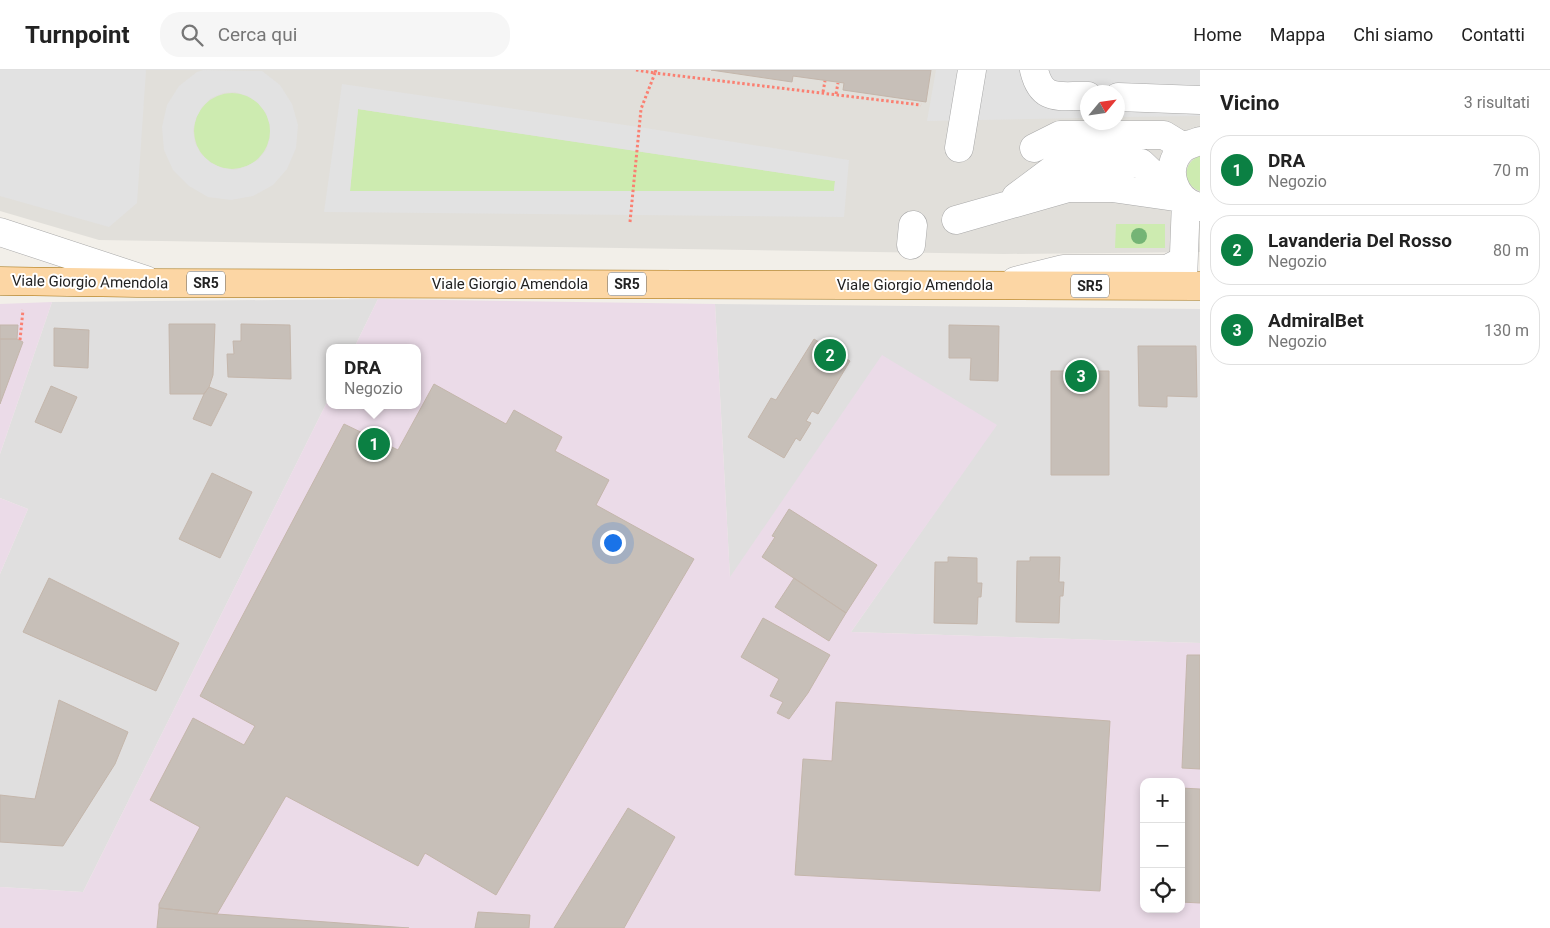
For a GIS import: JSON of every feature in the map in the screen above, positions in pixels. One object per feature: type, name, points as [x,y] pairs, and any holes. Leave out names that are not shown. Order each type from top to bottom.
[{"type":"main road","name":"Viale Giorgio Amendola","points":[[0,281],[996,286],[1189,278]]},
{"type":"street","points":[[959,148],[972,70]]},
{"type":"street","points":[[1034,70],[1042,90],[1050,94],[1080,96]]},
{"type":"street","points":[[1125,97],[1200,100]]},
{"type":"street","points":[[1125,122],[1141,123],[1184,141]]},
{"type":"street","points":[[1080,123],[1034,148],[1184,141]]},
{"type":"street","points":[[1060,135],[1184,141]]},
{"type":"street","points":[[1184,141],[1182,150],[1172,168],[1172,179],[1176,189],[1189,202],[1189,278]]},
{"type":"street","points":[[956,220],[1000,208],[1067,173],[1134,174],[1160,182],[1189,202]]},
{"type":"street","points":[[1000,208],[1111,203],[1156,206],[1189,202]]},
{"type":"street","points":[[0,232],[154,283]]},
{"type":"path","points":[[636,70],[922,105]]},
{"type":"path","points":[[630,222],[641,108],[655,71]]},
{"type":"path","points":[[823,92],[825,81]]},
{"type":"path","points":[[836,94],[838,82]]},
{"type":"path","points":[[20,340],[23,310]]},
{"type":"shaded area","points":[[0,70],[1200,70],[1200,252],[1004,254],[99,240],[0,211]]},
{"type":"shaded area","points":[[0,70],[146,70],[137,203],[109,227],[0,196]]},
{"type":"shaded area","points":[[203,70],[262,71],[280,85],[292,104],[298,125],[296,148],[287,169],[273,185],[253,196],[231,200],[208,197],[189,186],[173,170],[164,150],[162,127],[167,105],[179,86],[197,72]],"holes":[[[235,92],[248,96],[258,103],[266,113],[270,125],[270,138],[266,150],[258,160],[247,166],[235,170],[222,168],[211,163],[201,154],[195,143],[193,130],[196,118],[202,107],[211,98],[223,93]]]},
{"type":"shaded area","points":[[936,70],[1200,70],[1200,116],[1125,117],[1125,85],[1080,85],[1080,118],[927,121]]},
{"type":"shaded area","points":[[342,84],[639,127],[849,160],[844,217],[324,212]],"holes":[[[358,109],[835,181],[834,191],[350,191]]]},
{"type":"shaded area","points":[[378,299],[356,344],[326,344],[326,404],[83,892],[0,887],[0,574],[28,509],[0,498],[0,454],[52,302]]},
{"type":"shaded area","points":[[378,299],[715,304],[730,577],[882,355],[997,425],[851,632],[1200,643],[1200,928],[0,928],[0,887],[83,892],[326,404],[326,409],[421,409],[421,344],[356,344]]},
{"type":"shaded area","points":[[52,302],[0,454],[0,304]]},
{"type":"shaded area","points":[[715,304],[1200,309],[1200,643],[851,632],[996,425],[730,578]]},
{"type":"shaded area","points":[[0,498],[28,509],[0,574]]},
{"type":"green space","points":[[225,93],[239,93],[253,99],[264,110],[270,124],[267,146],[259,158],[239,169],[225,169],[211,163],[200,152],[194,138],[194,124],[200,110],[211,99]]},
{"type":"green space","points":[[358,109],[835,181],[834,191],[350,191]]},
{"type":"green space","points":[[1200,156],[1200,191],[1190,184],[1186,174],[1190,163]]},
{"type":"green space","points":[[1116,224],[1165,224],[1165,248],[1115,248]]},
{"type":"building","points":[[711,70],[931,70],[926,102],[843,90],[844,83],[793,76],[792,82]]},
{"type":"building","points":[[169,324],[215,324],[213,375],[209,387],[204,394],[170,394]]},
{"type":"building","points":[[241,324],[290,325],[291,379],[228,377],[227,354],[234,354],[233,341],[241,341]]},
{"type":"building","points":[[0,325],[18,325],[17,339],[0,339]]},
{"type":"building","points":[[949,325],[999,326],[998,381],[970,380],[971,358],[949,358]]},
{"type":"building","points":[[54,328],[89,330],[88,368],[54,366]]},
{"type":"building","points":[[0,339],[17,339],[23,342],[0,404]]},
{"type":"building","points":[[814,339],[850,361],[818,414],[812,411],[806,421],[811,423],[800,441],[796,438],[784,458],[748,437],[771,398],[776,400]]},
{"type":"building","points":[[1138,346],[1196,346],[1197,397],[1167,396],[1167,407],[1139,406]]},
{"type":"building","points":[[1051,371],[1109,371],[1109,475],[1051,475]]},
{"type":"building","points":[[434,384],[506,424],[514,410],[562,437],[555,451],[609,480],[596,505],[694,559],[496,895],[425,853],[418,866],[286,796],[217,914],[159,908],[159,904],[200,827],[150,800],[193,718],[244,745],[255,726],[200,696],[344,424],[398,450]]},
{"type":"building","points":[[51,386],[77,397],[61,433],[35,422]]},
{"type":"building","points":[[209,387],[227,394],[211,426],[193,419]]},
{"type":"building","points":[[212,473],[252,492],[220,558],[179,539]]},
{"type":"building","points":[[789,509],[877,565],[846,613],[762,557],[775,537],[772,536]]},
{"type":"building","points":[[948,557],[977,558],[977,583],[982,583],[981,597],[978,597],[977,624],[934,623],[935,562],[948,562]]},
{"type":"building","points":[[1030,557],[1060,557],[1059,582],[1064,582],[1063,596],[1060,596],[1059,623],[1016,622],[1017,561],[1030,561]]},
{"type":"building","points":[[49,578],[179,643],[156,691],[23,632]]},
{"type":"building","points":[[794,578],[846,613],[829,641],[775,607]]},
{"type":"building","points":[[763,618],[830,655],[808,693],[789,719],[777,713],[783,702],[770,696],[779,679],[741,657]]},
{"type":"building","points":[[1187,655],[1200,655],[1200,769],[1182,768]]},
{"type":"building","points":[[59,700],[128,732],[115,764],[63,846],[0,842],[0,795],[35,799]]},
{"type":"building","points":[[836,702],[1110,721],[1100,891],[795,875],[803,759],[832,761]]},
{"type":"building","points":[[1185,788],[1200,789],[1200,903],[1185,902]]},
{"type":"building","points":[[628,808],[675,837],[624,928],[554,928]]},
{"type":"building","points":[[159,908],[217,914],[409,928],[157,928]]},
{"type":"building","points":[[478,912],[530,915],[529,928],[475,928]]},
{"type":"place","name":"Lavanderia Del Rosso","points":[[830,355]]},
{"type":"place","name":"AdmiralBet","points":[[1081,376]]},
{"type":"place","name":"DRA","points":[[374,444]]}]
